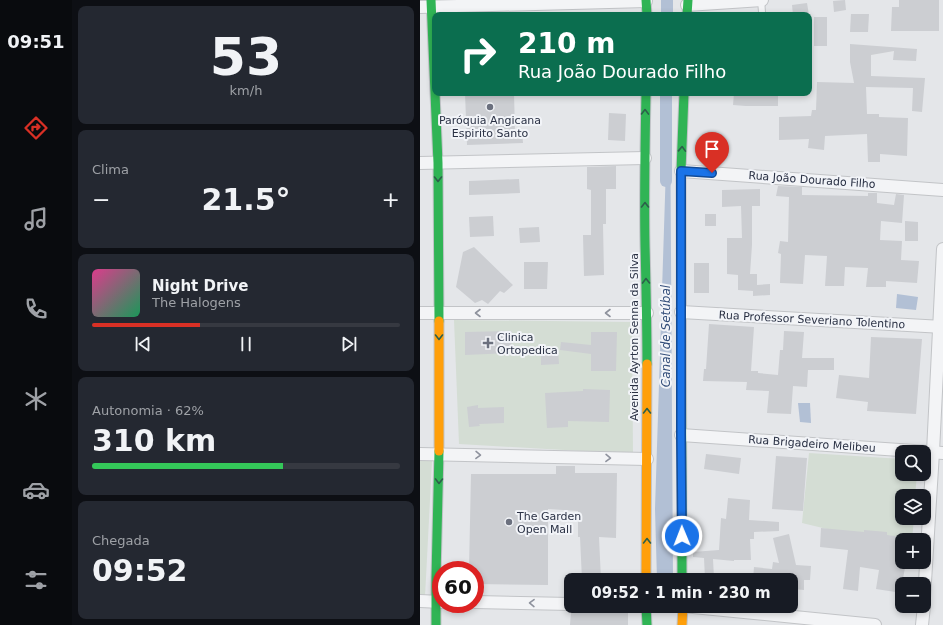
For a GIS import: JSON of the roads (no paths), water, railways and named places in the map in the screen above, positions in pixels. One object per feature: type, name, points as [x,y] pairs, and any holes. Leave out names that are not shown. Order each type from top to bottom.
[{"type":"main road","points":[[646,0],[647,12]]},
{"type":"main road","points":[[427,5],[432,77]]},
{"type":"main road","points":[[433,96],[438,163],[438,561]]},
{"type":"main road","name":"Avenida Ayrton Senna da Silva","points":[[646,96],[646,573]]},
{"type":"main road","points":[[682,573],[681,171],[684,96]]},
{"type":"main road","points":[[436,625],[437,613]]},
{"type":"main road","points":[[646,613],[647,625]]},
{"type":"main road","points":[[682,613],[682,625]]},
{"type":"street","points":[[427,5],[646,0]]},
{"type":"street","points":[[687,7],[762,4]]},
{"type":"street","points":[[420,163],[645,158]]},
{"type":"street","name":"Rua João Dourado Filho","points":[[681,171],[943,190]]},
{"type":"street","points":[[926,577],[938,453],[943,249]]},
{"type":"street","name":"Rua Professor Severiano Tolentino","points":[[681,312],[941,327]]},
{"type":"street","points":[[420,313],[647,313]]},
{"type":"street","name":"Rua Brigadeiro Melibeu","points":[[681,434],[938,453]]},
{"type":"street","points":[[420,454],[647,459]]},
{"type":"street","points":[[420,602],[432,602]]},
{"type":"street","points":[[484,602],[564,604]]},
{"type":"street","points":[[753,613],[875,625]]},
{"type":"street","points":[[922,625],[923,613]]},
{"type":"water","points":[[667,96],[670,96],[673,573],[657,573],[655,509]]},
{"type":"water","points":[[897,294],[918,297],[916,310],[896,308]]},
{"type":"water","points":[[798,403],[810,403],[811,423],[800,422]]},
{"type":"waterway","name":"Canal de Setúbal","points":[[667,0],[667,12]]},
{"type":"waterway","name":"Canal de Setúbal","points":[[666,96],[666,181]]},
{"type":"place","name":"Paróquia Angicana Espirito Santo","points":[[490,107]]},
{"type":"place","name":"Clinica Ortopedica","points":[[488,343]]},
{"type":"place","name":"The Garden Open Mall","points":[[509,522]]}]
